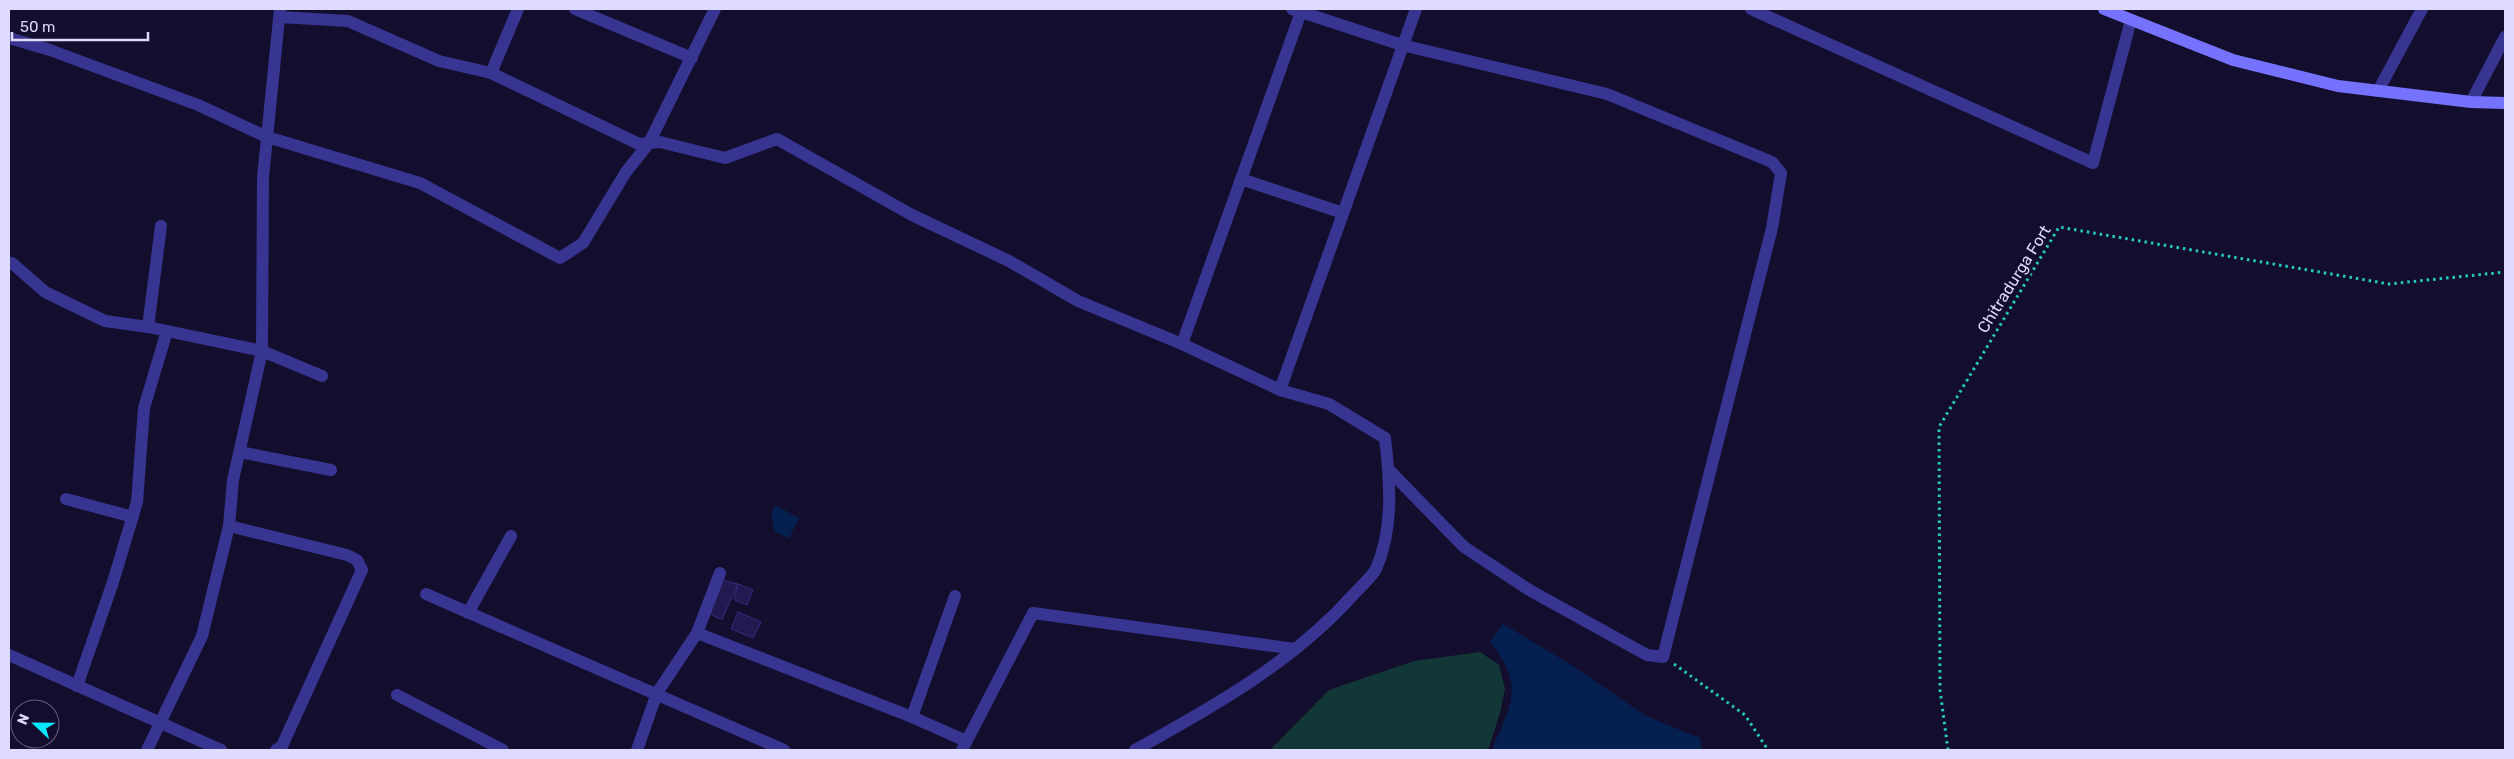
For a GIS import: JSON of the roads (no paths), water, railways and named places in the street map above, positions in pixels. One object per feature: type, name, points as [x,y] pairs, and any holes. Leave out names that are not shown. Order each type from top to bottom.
[{"type":"street","points":[[491,74],[518,9]]},
{"type":"street","points":[[575,9],[692,58]]},
{"type":"street","points":[[9,38],[50,50],[198,105],[267,137],[420,183],[560,258],[583,243],[626,172],[649,143],[715,9]]},
{"type":"street","points":[[1280,390],[1416,9]]},
{"type":"street","points":[[1750,9],[2093,162],[2131,20]]},
{"type":"street","points":[[2104,9],[2233,60],[2338,86],[2471,102],[2505,103]]},
{"type":"street","points":[[2378,91],[2422,9]]},
{"type":"street","points":[[1182,344],[1241,179],[1296,10],[1402,45],[1607,94],[1772,162],[1781,172],[1772,228],[1663,657],[1647,655],[1531,591],[1464,547],[1389,470]]},
{"type":"street","points":[[147,750],[202,636],[229,526],[233,480],[262,351],[263,177],[280,13],[348,21],[439,61],[491,74],[638,144],[660,142],[725,158],[777,139],[912,214],[1009,261],[1078,302],[1182,344],[1280,390],[1329,404],[1385,438],[1389,470],[1389,519],[1375,570],[1338,612],[1295,649],[1217,705],[1135,750]]},
{"type":"street","points":[[2471,102],[2505,37]]},
{"type":"street","points":[[1241,179],[1343,213]]},
{"type":"street","points":[[148,327],[161,226]]},
{"type":"street","points":[[9,264],[12,263],[45,292],[105,321],[148,327],[262,351],[322,376]]},
{"type":"street","points":[[77,686],[113,582],[137,502],[144,408],[167,331]]},
{"type":"street","points":[[240,452],[331,470]]},
{"type":"street","points":[[66,499],[133,517]]},
{"type":"street","points":[[229,526],[348,555],[356,560],[362,570],[282,746],[276,750]]},
{"type":"street","points":[[468,614],[511,536]]},
{"type":"street","points":[[637,750],[657,693],[697,633],[720,573]]},
{"type":"street","points":[[426,594],[468,614],[657,693],[784,750]]},
{"type":"street","points":[[912,717],[955,596]]},
{"type":"street","points":[[697,633],[912,717],[964,746],[1033,613],[1295,649]]},
{"type":"street","points":[[9,655],[221,750]]},
{"type":"street","points":[[397,695],[503,750]]},
{"type":"water","points":[[775,505],[799,518],[789,538],[775,532],[771,513]]},
{"type":"water","points":[[1503,624],[1573,666],[1646,716],[1700,738],[1702,750],[1492,750],[1505,719],[1512,695],[1508,671],[1490,641]]}]
